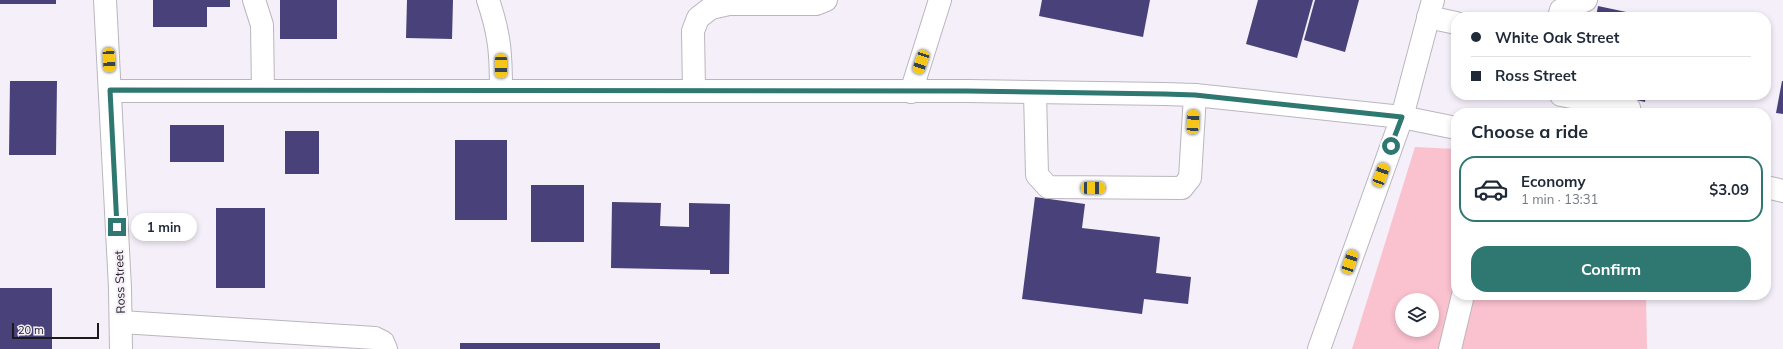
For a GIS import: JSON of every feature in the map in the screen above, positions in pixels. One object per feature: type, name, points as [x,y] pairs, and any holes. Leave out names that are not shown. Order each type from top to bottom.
[{"type":"street","name":"Ross Street","points":[[105,0],[121,322],[121,349]]},
{"type":"street","points":[[254,0],[262,26],[263,91]]},
{"type":"street","points":[[488,0],[496,24],[501,53],[501,92]]},
{"type":"street","points":[[694,92],[693,31],[698,18],[711,8],[729,4],[816,4],[826,0]]},
{"type":"street","points":[[910,92],[940,0]]},
{"type":"street","points":[[1560,12],[1561,10],[1586,0]]},
{"type":"street","points":[[1319,349],[1402,117],[1431,8],[1451,20]]},
{"type":"street","points":[[110,90],[1036,92],[1195,95],[1402,117],[1451,127]]},
{"type":"street","points":[[1036,92],[1037,175],[1048,187],[1182,188],[1190,178],[1195,95]]},
{"type":"street","points":[[1588,100],[1629,108]]},
{"type":"street","points":[[1771,188],[1783,191]]},
{"type":"street","points":[[1450,349],[1463,300]]},
{"type":"street","points":[[121,322],[375,338],[382,342],[386,349]]},
{"type":"shaded area","points":[[1415,147],[1451,149],[1451,300],[1646,300],[1647,349],[1352,349]]},
{"type":"building","points":[[0,0],[56,0],[56,4],[0,4]]},
{"type":"building","points":[[153,0],[230,0],[230,7],[207,7],[207,27],[153,27]]},
{"type":"building","points":[[280,0],[337,0],[337,39],[280,39]]},
{"type":"building","points":[[407,0],[453,0],[452,39],[406,38]]},
{"type":"building","points":[[1042,0],[1150,0],[1143,37],[1039,16]]},
{"type":"building","points":[[1258,0],[1313,0],[1297,58],[1246,44]]},
{"type":"building","points":[[1315,0],[1359,0],[1345,52],[1304,40]]},
{"type":"building","points":[[1598,6],[1626,12],[1597,12]]},
{"type":"building","points":[[10,81],[57,81],[56,155],[9,155]]},
{"type":"building","points":[[1783,81],[1783,114],[1776,113]]},
{"type":"building","points":[[170,125],[224,125],[224,162],[170,162]]},
{"type":"building","points":[[285,131],[319,131],[319,174],[285,174]]},
{"type":"building","points":[[455,140],[507,140],[507,220],[455,220]]},
{"type":"building","points":[[531,185],[584,185],[584,242],[531,242]]},
{"type":"building","points":[[1035,197],[1085,204],[1082,228],[1160,237],[1156,273],[1191,277],[1188,304],[1144,299],[1142,314],[1022,299]]},
{"type":"building","points":[[612,202],[661,203],[660,226],[689,227],[689,203],[730,204],[729,274],[710,274],[710,270],[611,268]]},
{"type":"building","points":[[216,208],[265,208],[265,288],[216,288]]},
{"type":"building","points":[[0,288],[52,288],[52,349],[0,349]]},
{"type":"building","points":[[460,343],[660,343],[660,349],[460,349]]},
{"type":"route","points":[[117,227],[110,90],[967,91],[1195,95],[1402,117],[1391,146]]}]
